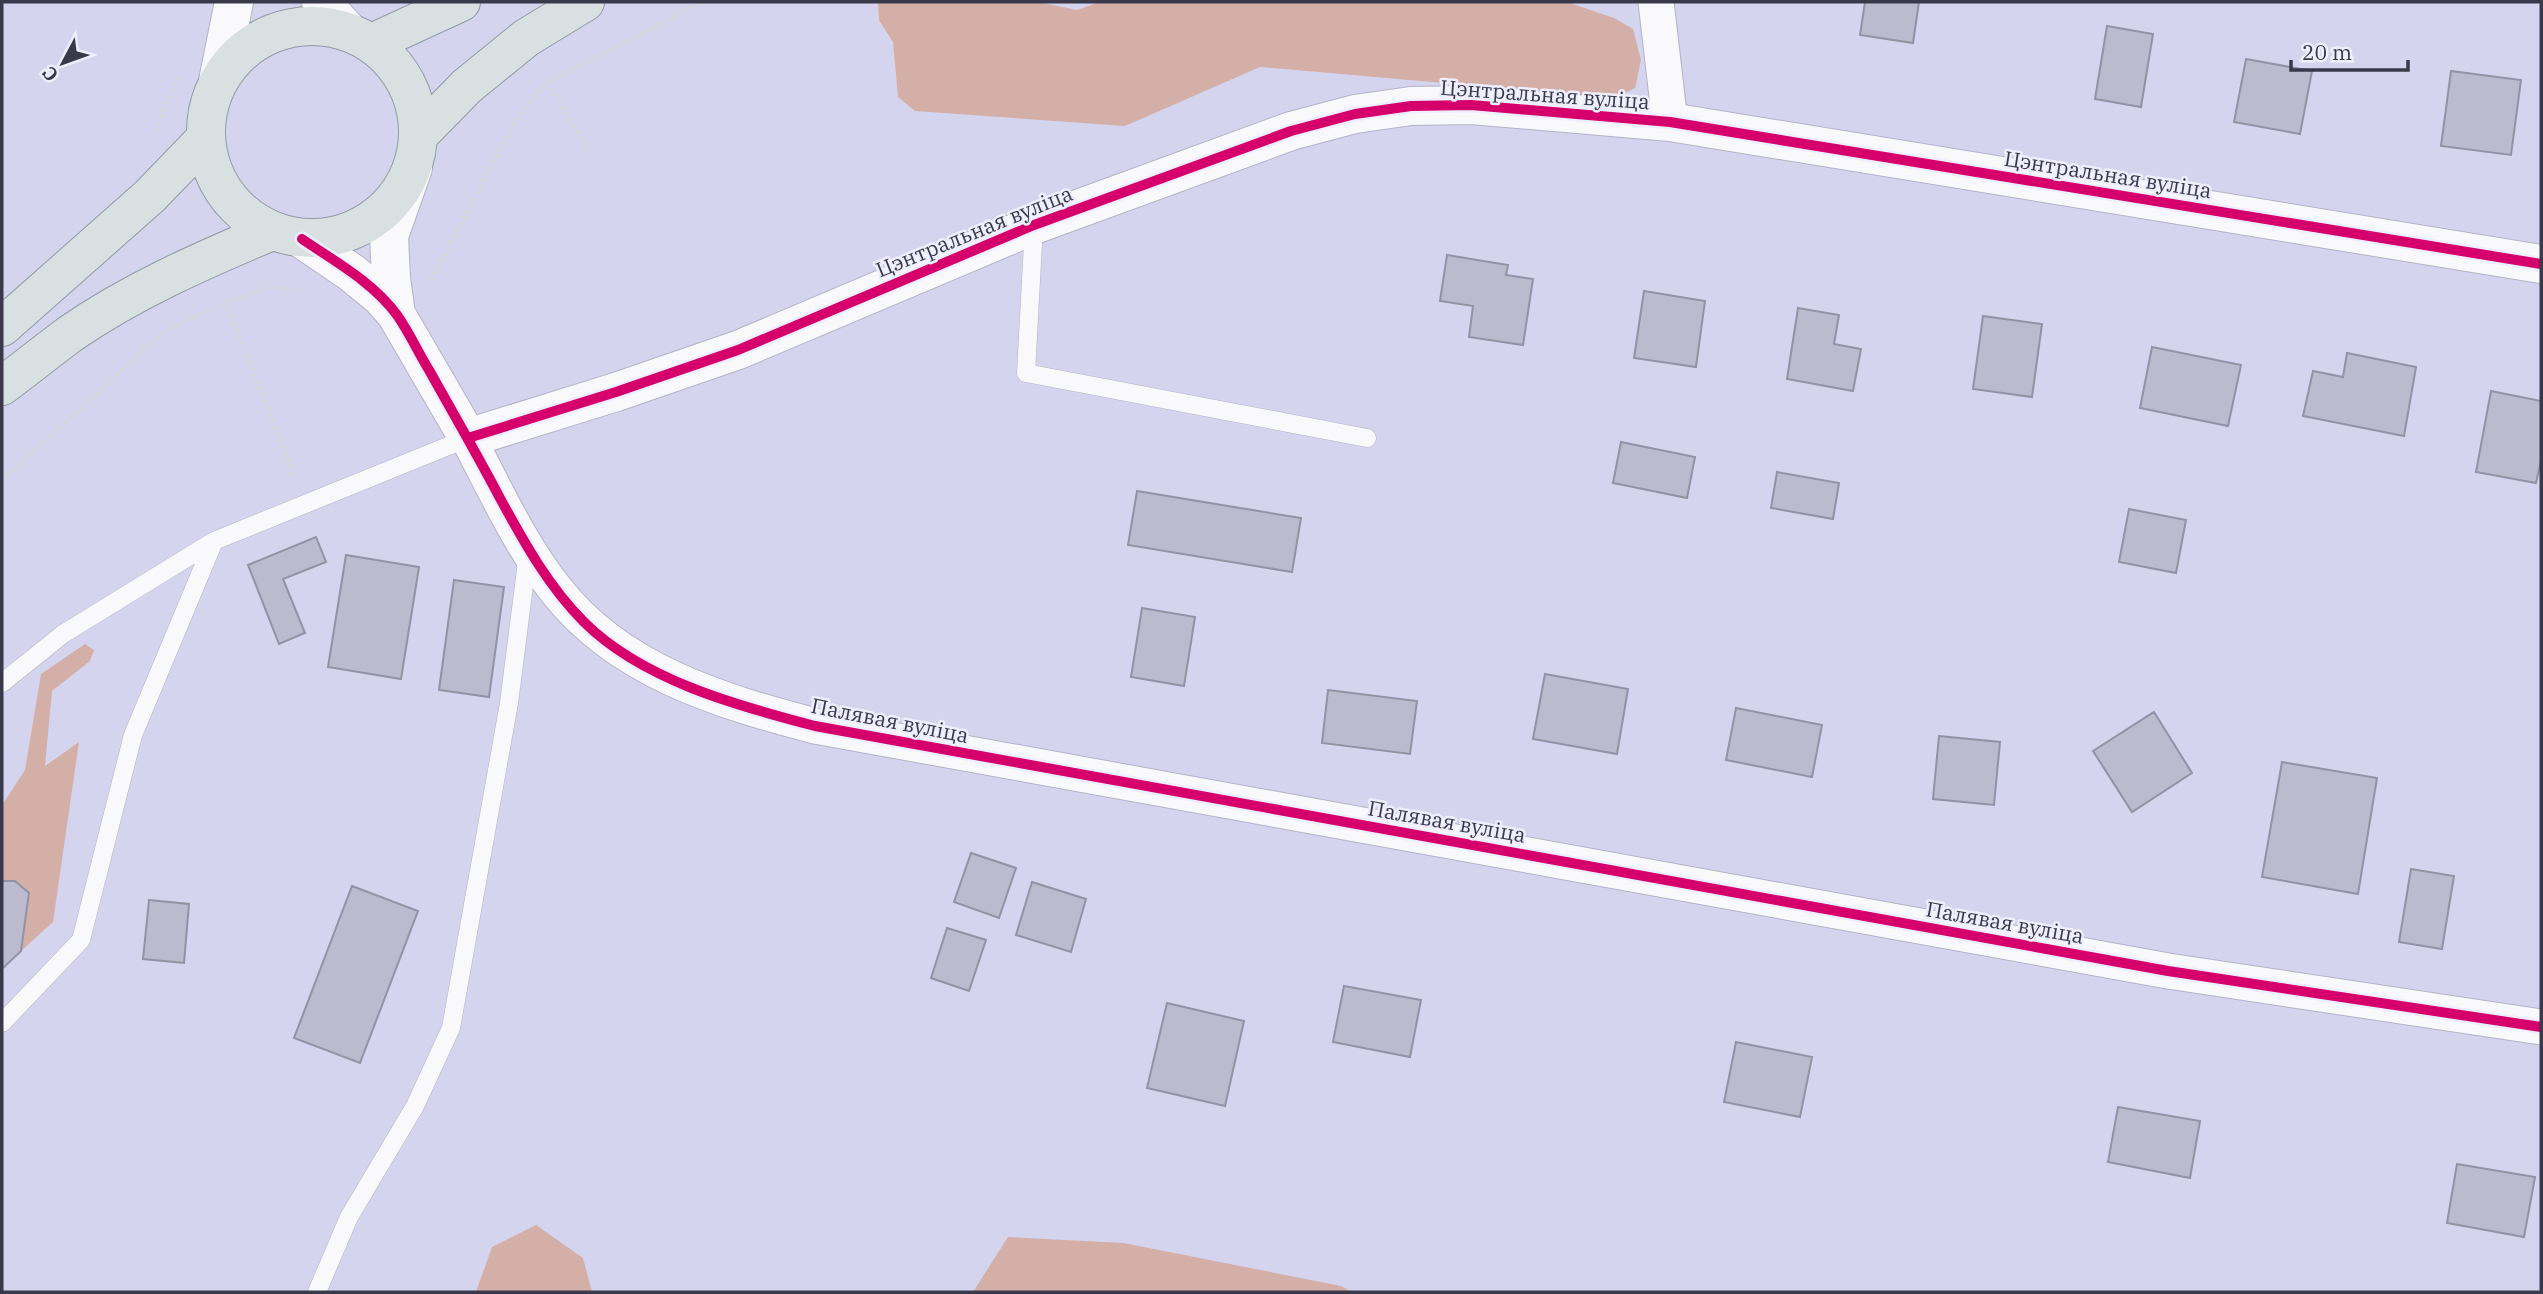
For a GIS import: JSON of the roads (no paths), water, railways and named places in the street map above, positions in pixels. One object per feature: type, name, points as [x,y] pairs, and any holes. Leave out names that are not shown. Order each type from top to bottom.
[{"type":"main road","points":[[360,37],[461,2]]},
{"type":"main road","points":[[2,386],[72,333],[141,292],[201,261],[287,235],[337,236],[369,223],[396,199],[416,152],[467,86],[516,46],[585,2]]},
{"type":"main road","points":[[287,235],[238,209],[215,177],[206,138],[208,108],[218,81],[237,56],[261,38],[289,27],[319,25],[360,37],[392,61],[407,84],[417,108],[416,152]]},
{"type":"main road","points":[[2,327],[150,196],[206,138]]},
{"type":"street","points":[[218,81],[234,2]]},
{"type":"street","points":[[321,2],[360,37]]},
{"type":"street","points":[[1656,2],[1670,122]]},
{"type":"street","name":"Цэнтральная вуліца","points":[[468,438],[616,392],[738,350],[1034,225],[1290,131],[1354,114],[1411,106],[1471,105],[1670,122],[2541,264]]},
{"type":"street","points":[[396,314],[389,236],[416,152]]},
{"type":"street","points":[[287,235],[352,273],[380,296],[396,314],[468,438]]},
{"type":"street","name":"Палявая вуліца","points":[[468,438],[529,551],[555,590],[586,624],[619,650],[699,690],[756,710],[815,726],[2168,971],[2541,1027]]},
{"type":"lane","points":[[1034,225],[1026,373],[1367,438]]},
{"type":"lane","points":[[2,683],[63,634],[214,541],[468,438]]},
{"type":"lane","points":[[2,1023],[81,940],[133,735],[214,541]]},
{"type":"lane","points":[[317,1292],[349,1217],[415,1106],[451,1028],[509,703],[529,551]]}]
